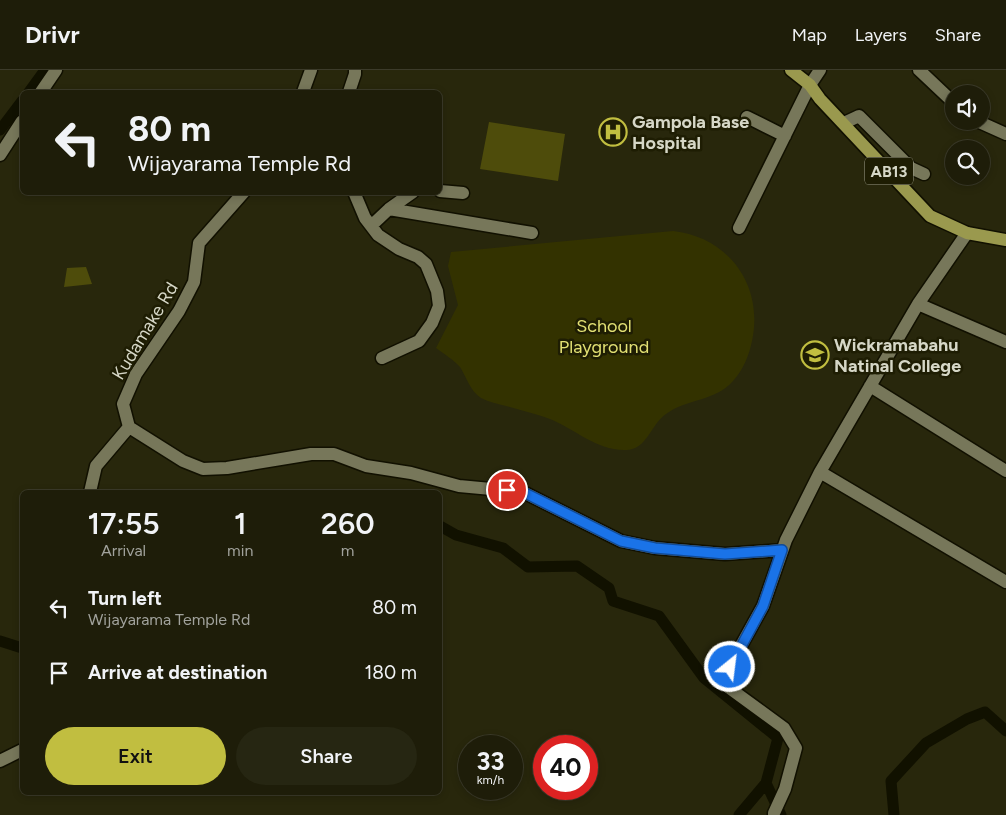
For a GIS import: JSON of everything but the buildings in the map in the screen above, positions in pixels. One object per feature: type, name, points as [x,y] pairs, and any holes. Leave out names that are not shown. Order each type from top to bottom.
[{"type":"main road","name":"AB13","points":[[791,70],[810,85],[820,99],[930,216],[967,233],[1006,240]]},
{"type":"street","points":[[42,90],[56,70]]},
{"type":"street","points":[[304,90],[311,70]]},
{"type":"street","points":[[350,90],[355,70]]},
{"type":"street","points":[[739,228],[810,85],[820,70]]},
{"type":"street","points":[[919,70],[945,95]]},
{"type":"street","points":[[844,123],[859,116],[911,168],[924,174]]},
{"type":"street","points":[[747,117],[785,136]]},
{"type":"street","points":[[0,155],[20,124]]},
{"type":"street","points":[[990,127],[1006,134]]},
{"type":"street","points":[[442,191],[463,193]]},
{"type":"street","name":"Kudamake Rd","points":[[129,427],[123,404],[136,374],[179,311],[194,282],[199,243],[241,195]]},
{"type":"street","points":[[355,195],[365,218],[378,235],[399,249],[418,257],[426,264],[437,291],[440,306],[432,323],[419,340],[382,358]]},
{"type":"street","points":[[372,226],[389,208],[408,195]]},
{"type":"street","points":[[389,208],[532,232]]},
{"type":"street","points":[[774,814],[785,789],[796,748],[784,728],[721,682],[763,606],[786,540],[820,472],[918,304],[967,233]]},
{"type":"street","points":[[918,304],[1006,342]]},
{"type":"street","points":[[870,386],[1006,471]]},
{"type":"street","points":[[90,490],[96,466],[129,427],[183,461],[203,468],[227,468],[311,454],[334,454],[366,466],[411,473],[459,486],[523,492],[621,541],[655,548],[725,554],[782,550]]},
{"type":"street","points":[[820,472],[1006,582]]},
{"type":"street","points":[[0,761],[20,751]]},
{"type":"green space","name":"School Playground","points":[[673,231],[693,235],[711,243],[726,254],[738,268],[747,284],[753,301],[752,341],[743,367],[737,377],[726,388],[666,414],[644,441],[633,449],[605,447],[550,419],[481,398],[471,388],[460,367],[436,348],[458,305],[448,266],[451,252]]},
{"type":"waterway","points":[[30,90],[45,70]]},
{"type":"waterway","points":[[0,130],[20,104]]},
{"type":"waterway","points":[[442,527],[456,535],[503,548],[528,567],[577,566],[609,588],[613,601],[659,616],[704,678],[778,738],[766,783],[781,815]]},
{"type":"waterway","points":[[0,641],[20,647]]},
{"type":"waterway","points":[[894,815],[891,781],[926,743],[967,719],[985,712],[1006,731]]},
{"type":"waterway","points":[[739,815],[766,783]]},
{"type":"place","name":"Gampola Base Hospital","points":[[613,132]]},
{"type":"place","name":"Wickramabahu Natinal College","points":[[815,355]]},
{"type":"route","points":[[507,490],[523,492],[621,541],[655,548],[725,554],[782,550],[763,606],[730,667]]}]
